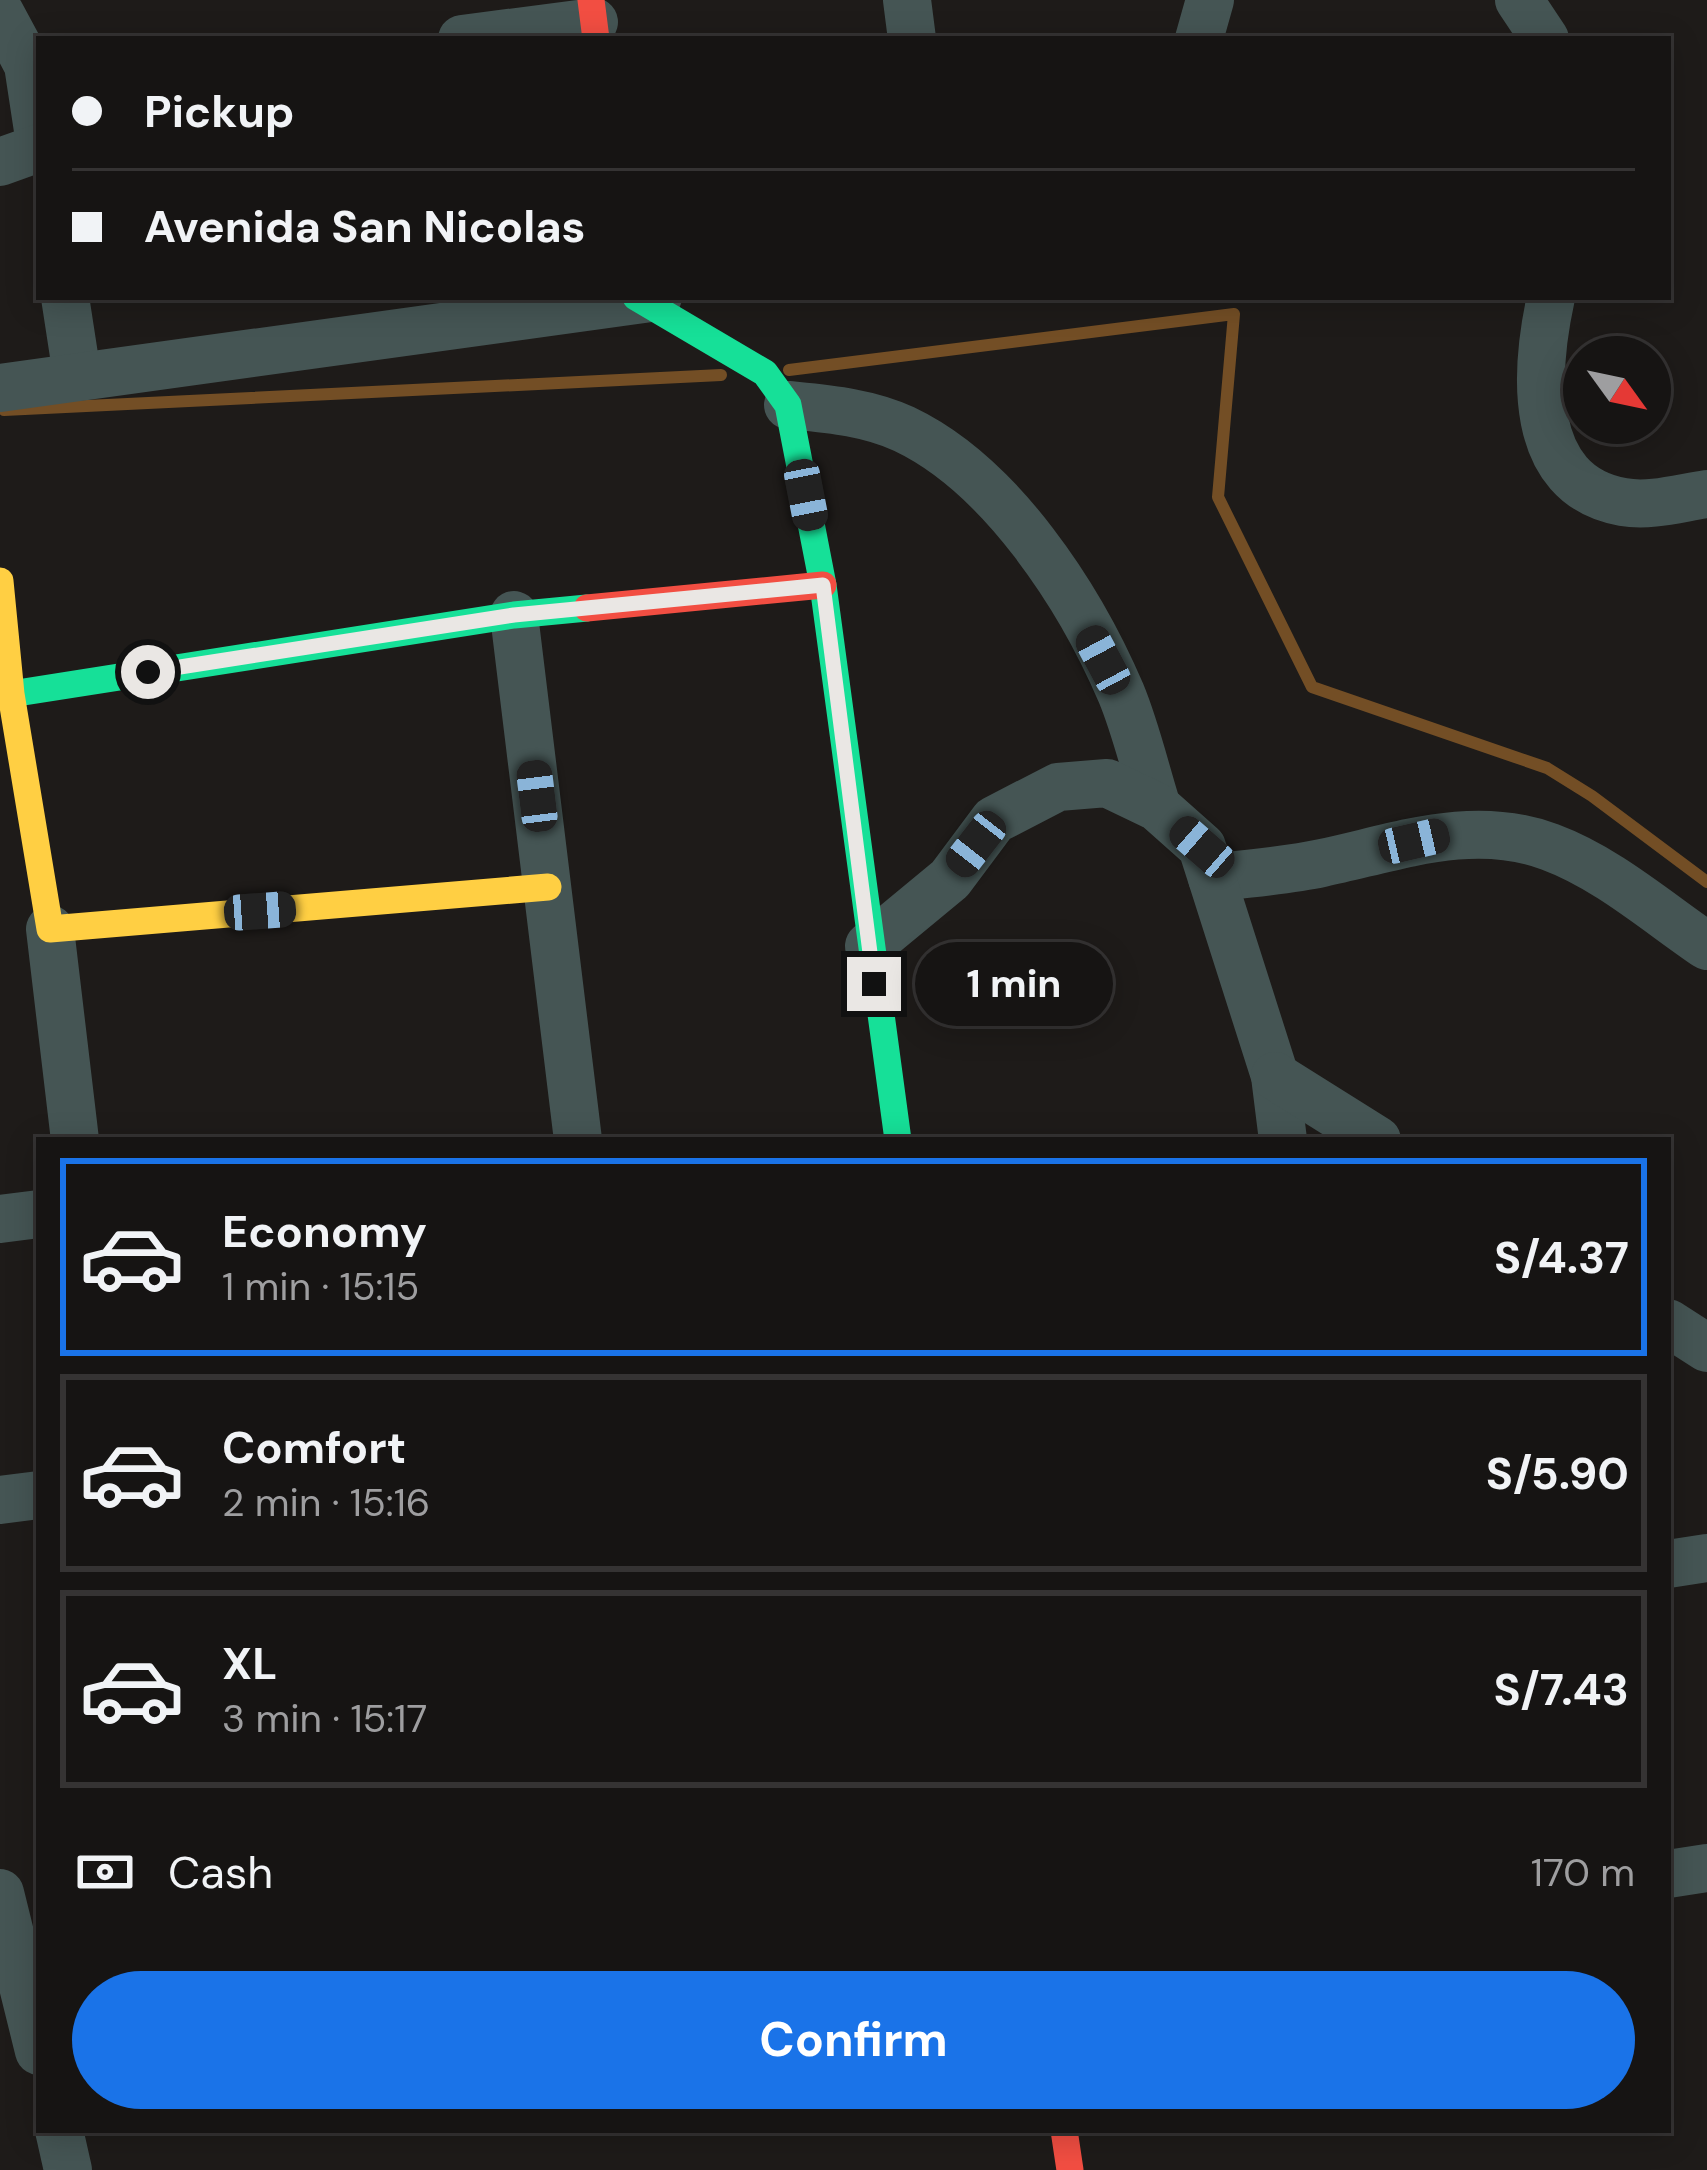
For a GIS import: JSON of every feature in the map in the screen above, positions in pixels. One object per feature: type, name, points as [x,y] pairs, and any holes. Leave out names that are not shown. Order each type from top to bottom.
[{"type":"street","points":[[907,0],[912,36]]},
{"type":"street","points":[[1200,36],[1210,0]]},
{"type":"street","points":[[1520,0],[1543,36]]},
{"type":"street","points":[[0,13],[28,65],[36,104]]},
{"type":"street","points":[[483,36],[594,20]]},
{"type":"street","points":[[0,162],[36,149]]},
{"type":"street","points":[[65,300],[77,374]]},
{"type":"street","points":[[0,388],[629,300]]},
{"type":"street","points":[[647,300],[765,373],[788,405],[823,585],[868,946],[898,1137]]},
{"type":"street","points":[[1550,300],[1544,329],[1542,402],[1547,438],[1569,474],[1601,497],[1620,502],[1638,504],[1707,494]]},
{"type":"street","points":[[788,405],[856,413],[904,429],[951,458],[1021,525],[1051,567],[1121,694],[1157,807]]},
{"type":"street","points":[[0,581],[11,694],[50,929],[75,1137]]},
{"type":"street","points":[[11,694],[514,615],[823,585]]},
{"type":"street","points":[[514,615],[578,1137]]},
{"type":"street","points":[[868,946],[950,879],[994,820],[1058,787],[1107,783],[1157,807],[1202,847],[1275,1076],[1282,1137]]},
{"type":"street","points":[[1212,878],[1320,864],[1444,834],[1506,837],[1548,846],[1588,865],[1707,946]]},
{"type":"street","points":[[50,929],[548,887]]},
{"type":"street","points":[[1275,1076],[1372,1137]]},
{"type":"street","points":[[0,1219],[36,1214]]},
{"type":"street","points":[[1671,1325],[1707,1348]]},
{"type":"street","points":[[0,1500],[36,1495]]},
{"type":"street","points":[[1671,1564],[1707,1558]]},
{"type":"street","points":[[1671,1874],[1707,1868]]},
{"type":"street","points":[[0,1893],[36,2039]]},
{"type":"street","points":[[59,2133],[68,2170]]},
{"type":"street","points":[[1064,2133],[1070,2170]]},
{"type":"waterway","points":[[789,370],[1234,314],[1218,497],[1312,687],[1547,768],[1707,882]]},
{"type":"waterway","points":[[4,410],[721,375]]},
{"type":"traffic: fast","points":[[641,300],[765,373],[788,405],[823,585],[898,1137]]},
{"type":"traffic: fast","points":[[11,694],[514,615],[587,608]]},
{"type":"traffic: slow","points":[[0,581],[11,694],[50,929],[548,887]]},
{"type":"traffic: jam","points":[[591,0],[596,36]]},
{"type":"traffic: jam","points":[[587,608],[823,585]]},
{"type":"traffic: jam","points":[[1064,2133],[1070,2170]]},
{"type":"route","points":[[148,672],[514,615],[823,585],[874,984]]}]
